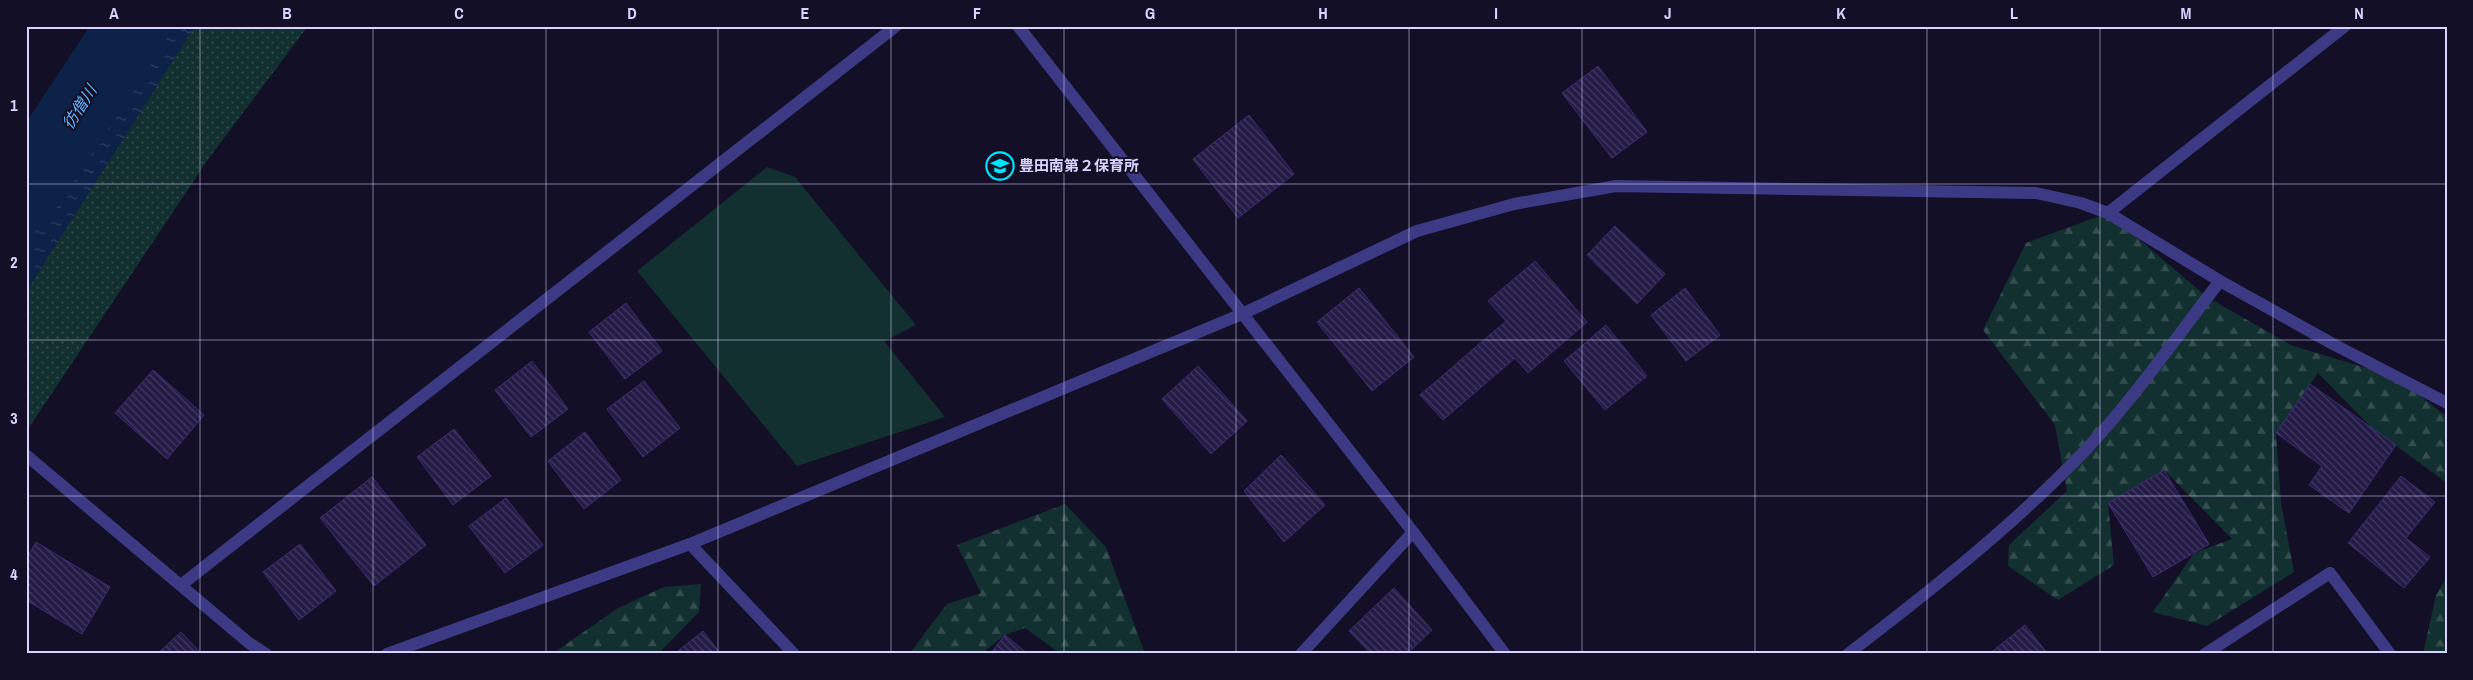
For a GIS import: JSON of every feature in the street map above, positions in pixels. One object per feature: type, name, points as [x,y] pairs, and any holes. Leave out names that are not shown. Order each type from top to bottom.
[{"type":"street","points":[[181,585],[896,26]]},
{"type":"street","points":[[1018,26],[1413,532],[1505,654]]},
{"type":"street","points":[[2108,213],[2345,26]]},
{"type":"street","points":[[387,654],[690,544],[1242,314],[1417,231],[1514,204],[1616,186],[2036,193],[2081,203],[2108,213],[2220,281],[2333,344],[2447,403]]},
{"type":"street","points":[[1848,654],[2011,523],[2075,462],[2144,381],[2220,281]]},
{"type":"street","points":[[28,460],[249,643],[266,654]]},
{"type":"street","points":[[1301,654],[1413,532]]},
{"type":"street","points":[[690,544],[794,654]]},
{"type":"street","points":[[2205,654],[2330,573],[2390,654]]},
{"type":"green space","points":[[90,26],[308,26],[209,158],[26,432],[26,126]]},
{"type":"green space","points":[[767,167],[795,177],[916,325],[884,341],[945,417],[797,466],[637,271]]},
{"type":"green space","points":[[2108,213],[2207,297],[2291,345],[2398,378],[2447,417],[2447,483],[2372,428],[2318,373],[2276,433],[2281,503],[2294,572],[2207,626],[2153,612],[2194,553],[2232,539],[2164,470],[2108,503],[2114,565],[2058,600],[2008,566],[2009,545],[2067,491],[2055,425],[1983,330],[2026,243]]},
{"type":"green space","points":[[1065,504],[1106,547],[1145,654],[1061,654],[1025,628],[1005,635],[981,654],[909,654],[947,604],[981,593],[957,545]]},
{"type":"green space","points":[[2447,577],[2447,654],[2423,654],[2436,595]]},
{"type":"green space","points":[[701,584],[699,612],[658,654],[552,654],[618,608],[664,587]]},
{"type":"water","points":[[134,26],[195,26],[26,292],[26,195]]},
{"type":"building","points":[[1598,66],[1647,132],[1612,158],[1562,93]]},
{"type":"building","points":[[1249,115],[1294,174],[1238,218],[1193,159]]},
{"type":"building","points":[[1615,226],[1665,274],[1637,304],[1587,255]]},
{"type":"building","points":[[1535,261],[1587,322],[1528,373],[1515,358],[1443,420],[1420,395],[1506,321],[1488,301]]},
{"type":"building","points":[[1359,288],[1414,357],[1372,391],[1317,322]]},
{"type":"building","points":[[1685,288],[1720,335],[1686,361],[1651,315]]},
{"type":"building","points":[[626,303],[662,351],[625,379],[589,332]]},
{"type":"building","points":[[1606,325],[1647,376],[1605,410],[1564,361]]},
{"type":"building","points":[[532,361],[568,409],[531,437],[495,390]]},
{"type":"building","points":[[1198,366],[1247,421],[1211,454],[1162,399]]},
{"type":"building","points":[[153,370],[204,415],[167,459],[115,413]]},
{"type":"building","points":[[644,381],[680,428],[643,457],[607,409]]},
{"type":"building","points":[[2310,384],[2396,445],[2349,513],[2309,485],[2322,466],[2276,433]]},
{"type":"building","points":[[454,429],[491,476],[453,505],[417,457]]},
{"type":"building","points":[[585,432],[621,480],[584,509],[548,461]]},
{"type":"building","points":[[1281,455],[1325,505],[1284,542],[1244,491]]},
{"type":"building","points":[[2164,470],[2209,544],[2153,577],[2108,503]]},
{"type":"building","points":[[2401,476],[2435,502],[2406,538],[2430,557],[2404,588],[2348,543]]},
{"type":"building","points":[[372,477],[426,545],[374,586],[320,518]]},
{"type":"building","points":[[506,498],[543,545],[505,573],[469,526]]},
{"type":"building","points":[[36,542],[110,587],[82,634],[26,600],[26,559]]},
{"type":"building","points":[[300,544],[336,591],[299,620],[263,572]]},
{"type":"building","points":[[1394,588],[1432,630],[1407,654],[1371,654],[1349,631]]},
{"type":"building","points":[[2025,625],[2048,654],[1989,654]]},
{"type":"building","points":[[703,631],[721,654],[674,654]]},
{"type":"building","points":[[181,632],[202,654],[157,654]]},
{"type":"building","points":[[1005,635],[1028,654],[990,654]]},
{"type":"waterway","name":"彷僧川","points":[[26,188],[133,26]]},
{"type":"place","name":"豊田南第２保育所","points":[[1000,166]]}]
